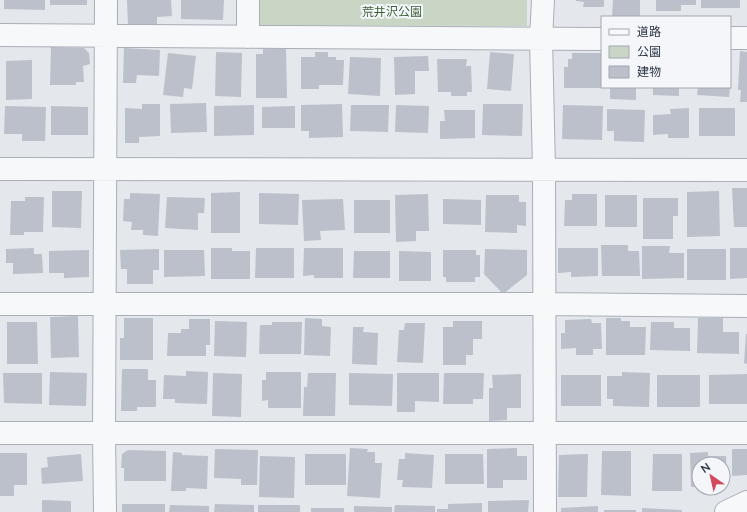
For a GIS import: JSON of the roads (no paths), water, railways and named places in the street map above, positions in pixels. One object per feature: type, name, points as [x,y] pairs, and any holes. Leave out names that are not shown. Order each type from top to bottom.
[{"type":"street","points":[[105,512],[106,0]]},
{"type":"street","points":[[248,0],[248,37]]},
{"type":"street","points":[[542,0],[541,39],[544,169],[543,304],[545,512]]},
{"type":"street","points":[[0,35],[601,39]]},
{"type":"street","points":[[731,38],[747,38]]},
{"type":"street","points":[[0,168],[747,170]]},
{"type":"street","points":[[0,304],[543,304],[747,306]]},
{"type":"street","points":[[0,433],[747,433]]},
{"type":"street","points":[[726,512],[747,502]]},
{"type":"park label","name":"荒井沢公園","points":[[392,12]]}]
